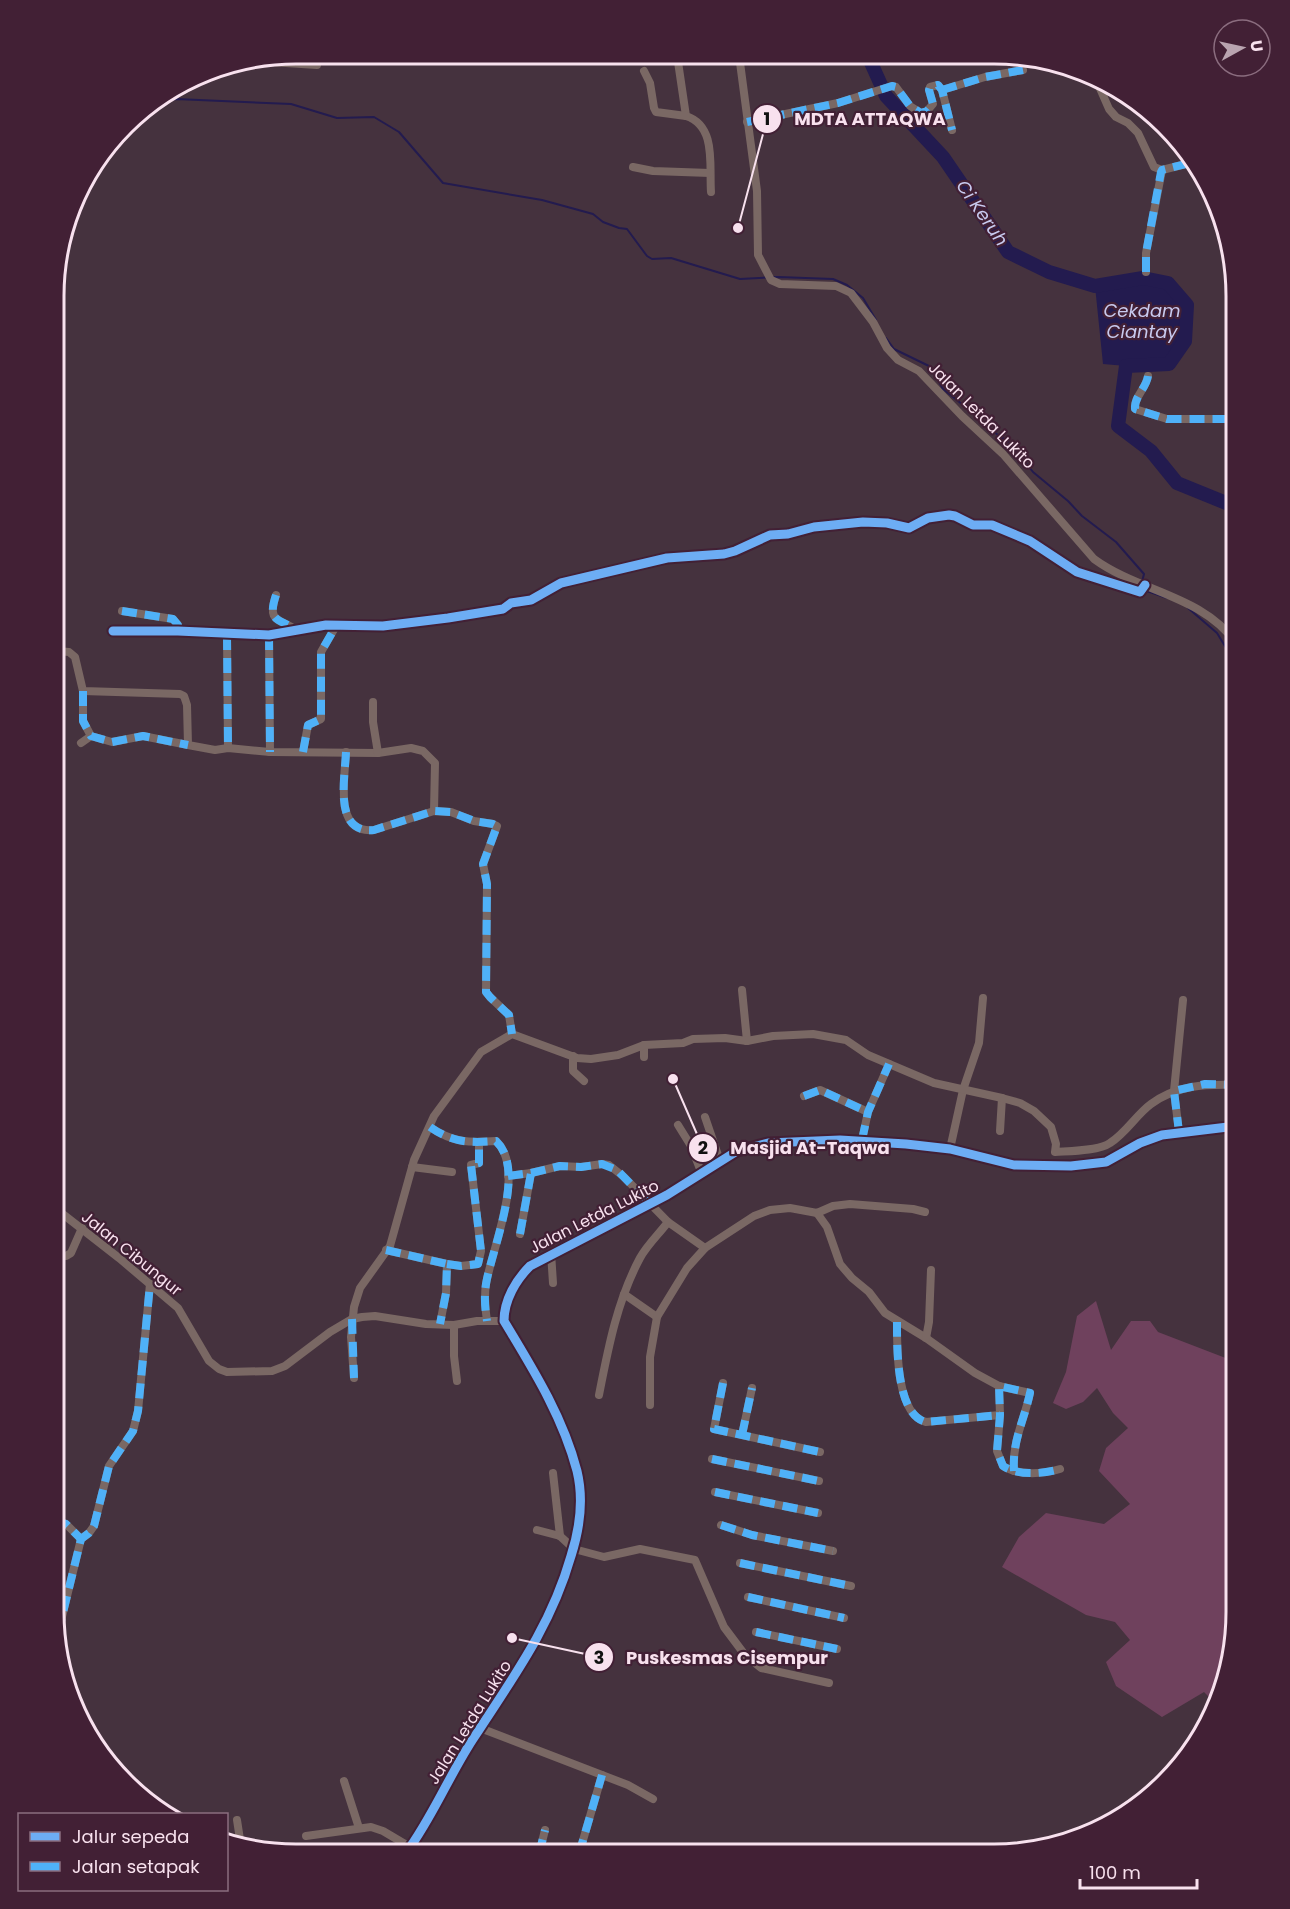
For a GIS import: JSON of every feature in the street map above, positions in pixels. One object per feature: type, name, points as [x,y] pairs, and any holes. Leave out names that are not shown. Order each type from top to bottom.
[{"type":"street","points":[[301,64],[317,65]]},
{"type":"street","points":[[678,64],[686,116]]},
{"type":"street","name":"Jalan Letda Lukito","points":[[740,64],[757,191],[758,255],[768,277],[780,284],[836,286],[851,293],[861,304],[892,354],[919,371],[1003,454],[1094,559],[1143,586],[1197,608],[1226,631]]},
{"type":"street","points":[[942,90],[986,76],[1023,70]]},
{"type":"street","points":[[644,71],[648,76],[656,112],[686,116],[698,121],[705,129],[709,145],[711,192]]},
{"type":"street","points":[[747,122],[838,103],[886,87],[896,87],[910,106],[921,113],[927,111],[933,104],[930,87],[938,85],[942,90],[952,130]]},
{"type":"street","points":[[1101,91],[1109,109],[1116,117],[1128,123],[1138,133],[1154,167],[1162,170],[1184,165]]},
{"type":"street","points":[[633,167],[653,171],[710,173]]},
{"type":"street","points":[[1146,272],[1146,253],[1162,170]]},
{"type":"street","points":[[1148,376],[1145,388],[1134,404],[1135,409],[1160,418],[1176,420],[1226,419]]},
{"type":"street","points":[[113,631],[269,635],[326,625],[383,626],[485,612],[503,609],[511,603],[531,600],[561,583],[667,558],[724,554],[746,548],[770,536],[814,527],[854,523],[887,523],[909,528],[928,518],[949,515],[973,525],[992,525],[1030,541],[1077,572],[1143,586]]},
{"type":"street","points":[[276,595],[273,603],[274,616],[278,622],[295,629]]},
{"type":"street","points":[[122,611],[173,619],[176,621],[178,631]]},
{"type":"street","points":[[303,752],[308,725],[321,719],[321,652],[336,626]]},
{"type":"street","points":[[227,635],[228,748]]},
{"type":"street","points":[[269,635],[270,752]]},
{"type":"street","points":[[64,652],[69,652],[75,657],[83,692],[83,721],[91,736],[112,742],[143,736],[215,750],[228,748],[270,752],[378,753],[411,748],[423,751],[435,763],[434,811]]},
{"type":"street","points":[[83,692],[180,694],[186,699],[188,745]]},
{"type":"street","points":[[373,702],[373,722],[378,753]]},
{"type":"street","points":[[81,743],[91,736]]},
{"type":"street","points":[[346,752],[345,813],[352,825],[364,831],[380,829],[434,811],[451,812],[474,821],[497,826],[483,864],[487,884],[486,992],[509,1016],[512,1034]]},
{"type":"street","points":[[742,990],[747,1041]]},
{"type":"street","points":[[950,1149],[963,1090],[979,1043],[983,998]]},
{"type":"street","points":[[1179,1132],[1174,1090],[1183,1000]]},
{"type":"street","points":[[354,1378],[352,1319],[360,1288],[390,1246],[412,1167],[434,1116],[481,1052],[512,1034],[573,1056],[591,1059],[606,1057],[644,1044],[683,1043],[693,1039],[747,1041],[773,1036],[813,1034],[846,1040],[868,1055],[934,1083],[1020,1103],[1034,1111],[1051,1127],[1056,1144],[1057,1166]]},
{"type":"street","points":[[644,1044],[644,1057]]},
{"type":"street","points":[[573,1056],[573,1071],[584,1081]]},
{"type":"street","points":[[862,1140],[868,1112],[889,1064]]},
{"type":"street","points":[[1055,1152],[1097,1148],[1110,1143],[1151,1104],[1174,1090],[1205,1084],[1226,1085]]},
{"type":"street","points":[[804,1096],[820,1090],[868,1112]]},
{"type":"street","points":[[1000,1131],[1002,1098]]},
{"type":"street","points":[[705,1117],[720,1161]]},
{"type":"street","points":[[678,1125],[691,1146],[702,1174]]},
{"type":"street","points":[[430,1127],[453,1140],[496,1141],[504,1149],[508,1176],[507,1204],[486,1285],[484,1301],[487,1321]]},
{"type":"street","name":"Jalan Letda Lukito","points":[[412,1844],[480,1728],[530,1654],[562,1588],[580,1525],[581,1501],[577,1473],[554,1408],[504,1321],[504,1312],[519,1277],[530,1266],[650,1204],[746,1147],[768,1143],[862,1140],[950,1149],[1014,1165],[1085,1166],[1106,1162],[1140,1143],[1179,1132],[1187,1133],[1226,1127]]},
{"type":"street","points":[[386,1250],[447,1264],[461,1266],[478,1264],[481,1251],[471,1165],[479,1163],[479,1142]]},
{"type":"street","points":[[508,1176],[560,1166],[609,1165],[668,1222],[705,1248]]},
{"type":"street","points":[[412,1167],[452,1172]]},
{"type":"street","points":[[520,1234],[531,1173]]},
{"type":"street","points":[[650,1405],[650,1357],[657,1317],[687,1268],[705,1248],[754,1216],[770,1210],[790,1208],[817,1212],[833,1206],[850,1204],[925,1212]]},
{"type":"street","points":[[817,1212],[827,1227],[840,1264],[869,1292],[885,1313],[999,1386],[1030,1393],[1016,1440],[1013,1458],[1014,1471]]},
{"type":"street","name":"Jalan Cibungur","points":[[64,1215],[178,1308],[209,1360],[219,1369],[227,1372],[273,1371],[285,1366],[330,1332],[352,1319],[375,1316],[454,1325],[504,1321]]},
{"type":"street","points":[[599,1395],[624,1293],[641,1257],[668,1222]]},
{"type":"street","points":[[64,1256],[71,1253],[82,1228]]},
{"type":"street","points":[[552,1253],[553,1283]]},
{"type":"street","points":[[440,1324],[446,1293],[447,1264]]},
{"type":"street","points":[[926,1338],[929,1322],[931,1270]]},
{"type":"street","points":[[64,1608],[81,1539],[94,1526],[109,1466],[133,1431],[138,1411],[150,1284]]},
{"type":"street","points":[[624,1293],[657,1317]]},
{"type":"street","points":[[897,1322],[897,1349],[903,1391],[910,1411],[917,1419],[926,1422],[1000,1415]]},
{"type":"street","points":[[454,1325],[457,1381]]},
{"type":"street","points":[[723,1383],[714,1429],[820,1452]]},
{"type":"street","points":[[999,1386],[1000,1415],[997,1440],[999,1459],[1003,1466],[1014,1471],[1046,1474],[1060,1470]]},
{"type":"street","points":[[742,1435],[752,1388]]},
{"type":"street","points":[[712,1460],[819,1481]]},
{"type":"street","points":[[553,1473],[560,1536]]},
{"type":"street","points":[[715,1492],[818,1513]]},
{"type":"street","points":[[64,1524],[81,1539]]},
{"type":"street","points":[[721,1525],[752,1535],[833,1551],[822,1545],[754,1530],[737,1529]]},
{"type":"street","points":[[537,1530],[560,1536],[573,1549],[604,1557],[640,1549],[695,1560],[724,1627],[745,1655],[761,1668],[829,1683]]},
{"type":"street","points":[[740,1563],[851,1586]]},
{"type":"street","points":[[748,1597],[844,1618]]},
{"type":"street","points":[[756,1632],[837,1650]]},
{"type":"street","points":[[480,1728],[628,1785],[653,1799]]},
{"type":"street","points":[[582,1844],[602,1775]]},
{"type":"street","points":[[344,1781],[359,1828]]},
{"type":"street","points":[[237,1820],[240,1838]]},
{"type":"street","points":[[306,1836],[375,1827],[399,1844]]},
{"type":"street","points":[[542,1844],[545,1830]]},
{"type":"shaded area","points":[[1096,1301],[1111,1350],[1131,1321],[1150,1321],[1158,1332],[1226,1358],[1224,1643],[1209,1697],[1204,1692],[1162,1717],[1116,1686],[1106,1662],[1130,1640],[1115,1622],[1086,1615],[1002,1567],[1019,1537],[1046,1513],[1104,1524],[1130,1504],[1099,1471],[1106,1448],[1128,1428],[1113,1413],[1097,1388],[1083,1402],[1066,1409],[1053,1403],[1066,1372],[1077,1316]]},
{"type":"water","name":"Cekdam Ciantay","points":[[1143,278],[1168,283],[1187,305],[1185,341],[1169,363],[1126,366],[1103,364],[1095,286],[1105,281]]},
{"type":"waterway","name":"Ci Keruh","points":[[872,64],[886,96],[943,157],[1008,252],[1049,272],[1095,286],[1143,278],[1168,283],[1187,305],[1185,341],[1169,364],[1126,366],[1118,426],[1151,451],[1177,483],[1226,503]]},
{"type":"waterway","points":[[176,99],[291,104],[337,118],[374,117],[399,132],[443,183],[542,200],[593,214],[603,222],[627,229],[647,256],[652,259],[671,258],[740,279],[778,277],[833,279],[847,285],[863,298],[876,320]]},
{"type":"waterway","points":[[886,338],[894,349],[931,367],[943,389],[973,413],[985,426],[1010,443],[1033,472],[1068,501],[1082,516],[1116,542],[1144,574],[1142,582]]},
{"type":"waterway","points":[[1144,590],[1167,598]]},
{"type":"waterway","points":[[1188,608],[1217,633],[1226,648]]},
{"type":"marked path","points":[[942,90],[985,77],[1023,70]]},
{"type":"marked path","points":[[747,122],[838,103],[892,86],[896,87],[910,106],[921,113],[927,111],[933,104],[930,87],[938,85],[942,90],[952,130]]},
{"type":"marked path","points":[[1146,272],[1146,253],[1161,172],[1184,165]]},
{"type":"marked path","points":[[1148,376],[1136,400],[1135,409],[1167,419],[1226,419]]},
{"type":"marked path","points":[[276,595],[274,615],[279,621],[295,629]]},
{"type":"marked path","points":[[122,611],[173,619],[178,625],[178,631]]},
{"type":"marked path","points":[[303,752],[308,725],[321,719],[321,652],[336,626]]},
{"type":"marked path","points":[[227,635],[228,748]]},
{"type":"marked path","points":[[269,635],[270,752]]},
{"type":"marked path","points":[[83,691],[83,721],[91,736],[112,742],[143,736],[188,745]]},
{"type":"marked path","points":[[346,752],[344,803],[352,823],[361,829],[374,830],[434,811],[451,812],[474,821],[497,826],[483,864],[487,884],[486,992],[509,1015],[512,1034]]},
{"type":"marked path","points":[[862,1140],[868,1112],[889,1064]]},
{"type":"marked path","points":[[1179,1132],[1174,1091],[1205,1084],[1226,1085]]},
{"type":"marked path","points":[[804,1096],[820,1090],[868,1112]]},
{"type":"marked path","points":[[430,1127],[446,1136],[462,1141],[496,1141],[505,1154],[508,1189],[505,1210],[486,1284],[487,1321]]},
{"type":"marked path","points":[[447,1264],[461,1266],[478,1264],[481,1251],[471,1165],[479,1163],[479,1142]]},
{"type":"marked path","points":[[508,1176],[560,1166],[581,1167],[602,1164],[617,1170],[650,1204]]},
{"type":"marked path","points":[[520,1234],[531,1173]]},
{"type":"marked path","points":[[386,1250],[447,1264],[446,1293],[440,1324]]},
{"type":"marked path","points":[[64,1608],[81,1539],[94,1526],[109,1466],[133,1431],[138,1411],[150,1284]]},
{"type":"marked path","points":[[352,1319],[354,1378]]},
{"type":"marked path","points":[[897,1322],[900,1379],[909,1407],[916,1417],[926,1422],[1000,1415]]},
{"type":"marked path","points":[[723,1383],[714,1429],[820,1452]]},
{"type":"marked path","points":[[1014,1471],[1014,1460],[1015,1450],[1030,1393],[999,1386],[1000,1415],[997,1451],[1003,1466],[1009,1469],[1016,1471],[1031,1473],[1060,1469]]},
{"type":"marked path","points":[[742,1435],[752,1388]]},
{"type":"marked path","points":[[712,1459],[819,1481]]},
{"type":"marked path","points":[[715,1492],[818,1513]]},
{"type":"marked path","points":[[64,1524],[81,1539]]},
{"type":"marked path","points":[[721,1525],[752,1535],[833,1551]]},
{"type":"marked path","points":[[740,1563],[851,1586]]},
{"type":"marked path","points":[[748,1597],[844,1618]]},
{"type":"marked path","points":[[756,1632],[837,1649]]},
{"type":"marked path","points":[[582,1844],[602,1775]]},
{"type":"marked path","points":[[542,1844],[545,1830]]},
{"type":"cycle path","points":[[113,631],[269,635],[326,625],[383,626],[448,618],[503,609],[511,603],[531,600],[561,583],[667,558],[724,554],[770,535],[788,534],[814,527],[863,522],[887,523],[909,528],[928,518],[949,515],[973,525],[992,525],[1030,541],[1077,572],[1140,592],[1145,585]]},
{"type":"cycle path","points":[[412,1844],[466,1750],[542,1628],[563,1581],[577,1535],[580,1493],[571,1451],[546,1394],[504,1321],[506,1306],[512,1291],[530,1266],[667,1195],[737,1151],[768,1143],[840,1140],[906,1144],[950,1149],[1014,1165],[1071,1166],[1106,1162],[1140,1143],[1162,1135],[1226,1127]]},
{"type":"place","name":"MDTA ATTAQWA","points":[[738,228]]},
{"type":"place","name":"Masjid At-Taqwa","points":[[673,1079]]},
{"type":"place","name":"Puskesmas Cisempur","points":[[512,1638]]}]
